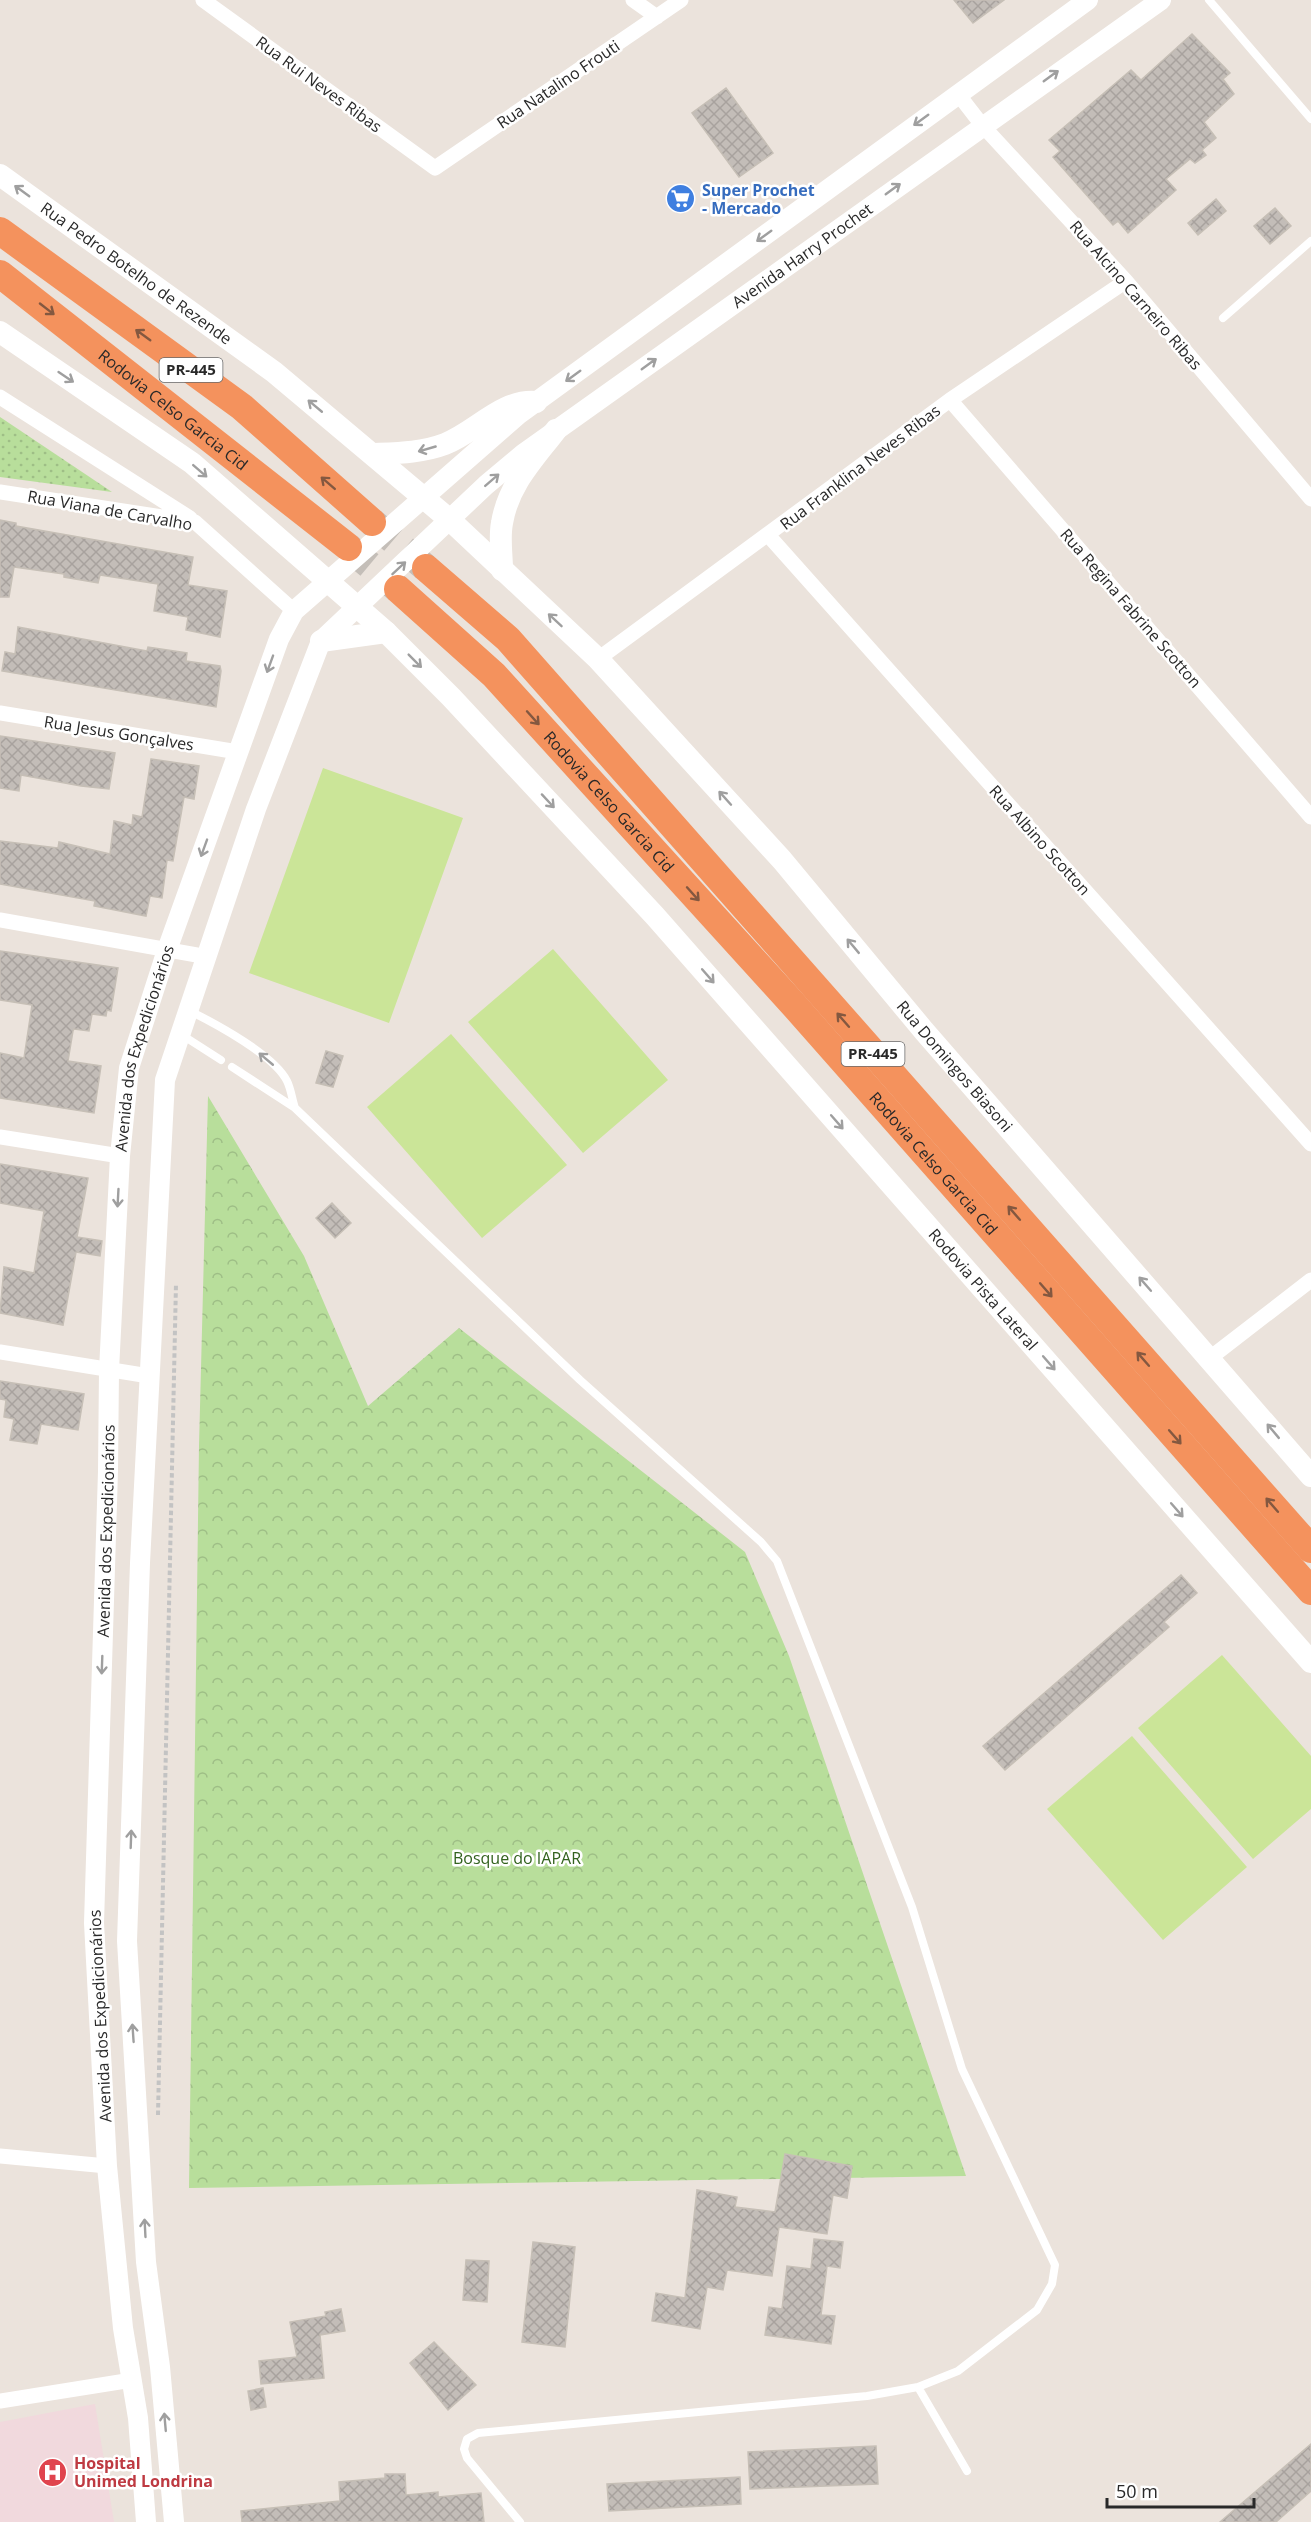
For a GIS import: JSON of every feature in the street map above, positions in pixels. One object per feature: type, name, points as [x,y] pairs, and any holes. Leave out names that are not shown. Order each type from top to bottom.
[{"type":"highway","name":"PR-445","points":[[0,231],[242,407],[372,522]]},
{"type":"highway","name":"Rodovia Celso Garcia Cid","points":[[0,274],[348,547]]},
{"type":"highway","name":"Rodovia Celso Garcia Cid","points":[[426,568],[508,639],[1311,1549]]},
{"type":"highway","name":"Rodovia Celso Garcia Cid","points":[[398,589],[494,675],[518,701],[793,1004],[1311,1591]]},
{"type":"main road","name":"Rua Pedro Botelho de Rezende","points":[[0,175],[274,372],[372,454]]},
{"type":"main road","name":"Rodovia Celso Garcia Cid","points":[[0,332],[154,435],[192,464],[386,632],[451,697]]},
{"type":"main road","points":[[372,454],[416,453],[447,443],[516,403],[536,402]]},
{"type":"main road","points":[[502,570],[501,524],[514,483],[556,430]]},
{"type":"main road","points":[[372,454],[450,520],[598,659]]},
{"type":"main road","points":[[321,640],[386,632]]},
{"type":"main road","name":"Rua Domingos Biasoni","points":[[598,659],[782,860],[924,1031],[1311,1476]]},
{"type":"main road","name":"Rodovia Pista Lateral","points":[[451,697],[656,916],[1311,1662]]},
{"type":"street","name":"Rua Rui Neves Ribas","points":[[203,0],[435,168]]},
{"type":"street","points":[[633,0],[657,17]]},
{"type":"street","name":"Rua Natalino Frouti","points":[[435,168],[681,0]]},
{"type":"street","name":"Avenida Harry Prochet","points":[[356,608],[486,485],[556,430],[982,125],[1161,0]]},
{"type":"street","points":[[424,498],[518,415],[958,94],[1080,2]]},
{"type":"street","name":"Rua Alcino Carneiro Ribas","points":[[958,94],[982,125],[1126,280],[1311,499]]},
{"type":"street","name":"Rua Franklina Neves Ribas","points":[[598,659],[950,400],[1126,280]]},
{"type":"street","points":[[0,397],[195,522]]},
{"type":"street","name":"Rua Regina Fabrine Scotton","points":[[950,400],[1311,818]]},
{"type":"street","points":[[536,402],[556,430]]},
{"type":"street","name":"Rua Viana de Carvalho","points":[[0,492],[195,522],[294,611]]},
{"type":"street","name":"Avenida dos Expedicionários","points":[[146,2522],[138,2418],[123,2328],[107,2166],[94,1923],[109,1370],[120,1156],[129,1068],[167,950],[279,639],[294,611],[424,498]]},
{"type":"street","name":"Rua Albino Scotton","points":[[768,535],[1311,1144]]},
{"type":"street","name":"Avenida dos Expedicionários","points":[[174,2522],[160,2367],[146,2262],[127,1941],[149,1376],[165,1080],[256,809],[321,640],[356,608]]},
{"type":"street","name":"Rua Jesus Gonçalves","points":[[0,713],[238,752]]},
{"type":"street","points":[[0,920],[208,957]]},
{"type":"street","points":[[0,1137],[120,1156]]},
{"type":"street","points":[[1210,1358],[1311,1280]]},
{"type":"street","points":[[0,1352],[149,1376]]},
{"type":"street","points":[[0,2156],[107,2166],[141,2165]]},
{"type":"street","points":[[0,2401],[132,2380]]},
{"type":"lane","points":[[1209,0],[1311,119]]},
{"type":"lane","points":[[1223,318],[1311,241]]},
{"type":"lane","points":[[189,1010],[252,1047],[272,1062],[286,1080],[295,1108]]},
{"type":"lane","points":[[181,1034],[221,1060]]},
{"type":"lane","points":[[232,1067],[295,1108],[580,1380],[761,1542],[777,1561],[912,1907],[962,2069],[1055,2265],[1052,2284],[1037,2310],[958,2371],[918,2387],[867,2397],[478,2433],[467,2439],[464,2449],[467,2458],[520,2522]]},
{"type":"lane","points":[[918,2387],[967,2471]]},
{"type":"path","points":[[158,2121],[176,1278]]},
{"type":"shaded area","name":"Hospital Unimed Londrina","points":[[95,2404],[114,2522],[0,2522],[0,2422]]},
{"type":"green space","points":[[0,417],[112,492],[0,477]]},
{"type":"green space","points":[[323,768],[463,818],[389,1023],[249,973]]},
{"type":"green space","points":[[553,949],[668,1080],[583,1153],[468,1022]]},
{"type":"green space","points":[[451,1034],[567,1165],[482,1238],[367,1107]]},
{"type":"green space","name":"Bosque do IAPAR","points":[[208,1096],[304,1256],[368,1406],[459,1328],[745,1552],[789,1656],[966,2176],[189,2188],[199,1446]]},
{"type":"green space","points":[[1222,1655],[1311,1756],[1311,1809],[1253,1859],[1138,1728]]},
{"type":"green space","points":[[1132,1736],[1247,1867],[1163,1940],[1047,1809]]},
{"type":"building","points":[[954,0],[1004,0],[973,23]]},
{"type":"building","points":[[1192,34],[1230,73],[1223,79],[1234,94],[1204,122],[1216,138],[1202,150],[1206,155],[1195,163],[1190,159],[1166,179],[1176,190],[1128,233],[1118,221],[1113,225],[1053,157],[1060,151],[1049,140],[1131,70],[1141,80]]},
{"type":"building","points":[[726,88],[773,153],[739,177],[692,113]]},
{"type":"building","points":[[1216,199],[1226,211],[1198,235],[1188,223]]},
{"type":"building","points":[[1275,208],[1291,226],[1270,244],[1254,226]]},
{"type":"building","points":[[0,520],[16,523],[16,526],[193,557],[188,585],[227,591],[220,637],[186,630],[188,617],[154,611],[158,584],[100,575],[98,583],[64,577],[64,574],[14,567],[9,597],[0,597]]},
{"type":"building","points":[[18,627],[147,651],[148,647],[187,653],[186,661],[220,666],[216,707],[2,671],[5,652],[15,654]]},
{"type":"building","points":[[0,736],[115,753],[109,789],[21,775],[19,791],[0,788]]},
{"type":"building","points":[[151,759],[199,766],[194,799],[184,797],[173,861],[167,860],[162,898],[150,896],[146,916],[94,906],[95,901],[0,884],[0,841],[58,848],[59,842],[110,854],[114,821],[132,825],[133,815],[142,817]]},
{"type":"building","points":[[0,951],[118,968],[111,1011],[107,1010],[106,1016],[92,1014],[89,1031],[74,1029],[68,1061],[101,1066],[94,1113],[0,1098],[0,1053],[24,1058],[32,1005],[0,1000]]},
{"type":"building","points":[[326,1051],[343,1056],[333,1087],[316,1083]]},
{"type":"building","points":[[0,1164],[88,1178],[77,1237],[102,1241],[100,1256],[76,1252],[63,1325],[0,1313],[4,1267],[34,1273],[44,1211],[0,1203]]},
{"type":"building","points":[[332,1203],[351,1223],[335,1238],[316,1218]]},
{"type":"building","points":[[0,1381],[84,1394],[78,1430],[41,1424],[37,1444],[10,1440],[14,1419],[4,1417],[6,1400],[0,1399]]},
{"type":"building","points":[[1181,1575],[1197,1593],[1164,1622],[1169,1627],[1005,1770],[983,1746]]},
{"type":"building","points":[[785,2154],[852,2166],[847,2198],[833,2195],[827,2234],[779,2227],[772,2276],[727,2270],[723,2290],[707,2287],[700,2329],[652,2321],[656,2293],[685,2298],[697,2190],[737,2197],[735,2207],[775,2212]]},
{"type":"building","points":[[814,2239],[843,2242],[840,2268],[827,2266],[821,2315],[835,2316],[831,2344],[765,2335],[769,2307],[782,2309],[787,2266],[811,2269]]},
{"type":"building","points":[[533,2242],[575,2247],[565,2347],[522,2342]]},
{"type":"building","points":[[466,2260],[489,2261],[487,2302],[463,2300]]},
{"type":"building","points":[[341,2309],[345,2331],[320,2335],[324,2378],[261,2384],[259,2361],[297,2357],[290,2322],[326,2316],[325,2312]]},
{"type":"building","points":[[434,2342],[476,2385],[448,2410],[410,2363]]},
{"type":"building","points":[[263,2388],[266,2407],[251,2410],[248,2391]]},
{"type":"building","points":[[1311,2444],[1311,2491],[1276,2522],[1220,2522]]},
{"type":"building","points":[[876,2446],[878,2484],[750,2489],[748,2452]]},
{"type":"building","points":[[385,2474],[405,2474],[406,2495],[438,2492],[438,2497],[481,2493],[484,2522],[242,2522],[241,2511],[340,2501],[339,2482],[385,2478]]},
{"type":"building","points":[[740,2477],[741,2504],[609,2511],[607,2484]]},
{"type":"tunnel","points":[[372,522],[426,568]]},
{"type":"tunnel","points":[[348,547],[398,589]]},
{"type":"place","name":"Super Prochet - Mercado","points":[[681,199]]},
{"type":"place","name":"Hospital Unimed Londrina","points":[[53,2472]]}]
